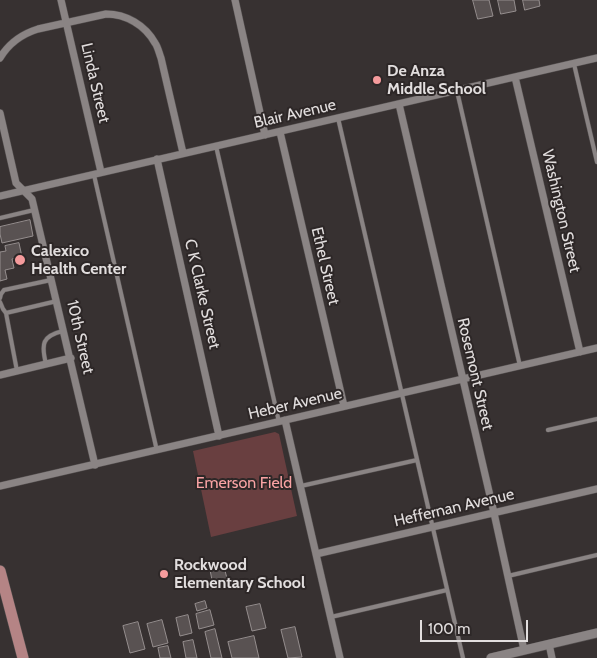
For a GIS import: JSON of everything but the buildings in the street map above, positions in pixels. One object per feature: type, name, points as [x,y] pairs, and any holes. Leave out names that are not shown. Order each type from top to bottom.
[{"type":"main road","points":[[0,571],[23,658]]},
{"type":"street","name":"Linda Street","points":[[61,0],[101,172]]},
{"type":"street","points":[[235,0],[265,135]]},
{"type":"street","points":[[0,58],[12,42],[28,32],[106,14],[127,18],[147,32],[156,44],[183,153]]},
{"type":"street","name":"Blair Avenue","points":[[0,196],[597,58]]},
{"type":"street","name":"Washington Street","points":[[515,77],[580,352]]},
{"type":"street","name":"Rosemont Street","points":[[398,104],[494,513],[524,650]]},
{"type":"street","name":"10th Street","points":[[0,113],[16,183],[32,198],[95,465]]},
{"type":"street","name":"Ethel Street","points":[[280,132],[344,406]]},
{"type":"street","name":"C K Clarke Street","points":[[157,159],[219,436]]},
{"type":"street","name":"Heber Avenue","points":[[0,486],[597,348]]},
{"type":"street","points":[[0,374],[71,358]]},
{"type":"street","points":[[282,421],[300,486],[340,658]]},
{"type":"street","name":"Heffernan Avenue","points":[[316,554],[597,489]]},
{"type":"street","points":[[495,658],[597,633]]},
{"type":"street","points":[[549,644],[552,658]]},
{"type":"lane","points":[[574,63],[597,162]]},
{"type":"lane","points":[[457,90],[520,366]]},
{"type":"lane","points":[[338,118],[463,658]]},
{"type":"lane","points":[[216,146],[282,421]]},
{"type":"lane","points":[[93,174],[157,451]]},
{"type":"lane","points":[[0,218],[35,210]]},
{"type":"lane","points":[[0,298],[4,290],[52,280]]},
{"type":"lane","points":[[6,313],[57,301]]},
{"type":"lane","points":[[0,302],[6,313],[17,370]]},
{"type":"lane","points":[[46,364],[43,347],[45,342],[49,336],[64,330]]},
{"type":"lane","points":[[548,430],[597,419]]},
{"type":"lane","points":[[300,486],[417,460]]},
{"type":"lane","points":[[508,576],[597,555]]},
{"type":"lane","points":[[331,617],[447,590]]},
{"type":"green space","name":"Emerson Field","points":[[275,432],[279,434],[297,516],[211,537],[193,451]]},
{"type":"place","name":"De Anza Middle School","points":[[377,80]]},
{"type":"place","name":"Calexico Health Center","points":[[20,260]]},
{"type":"place","name":"Rockwood Elementary School","points":[[164,574]]}]
